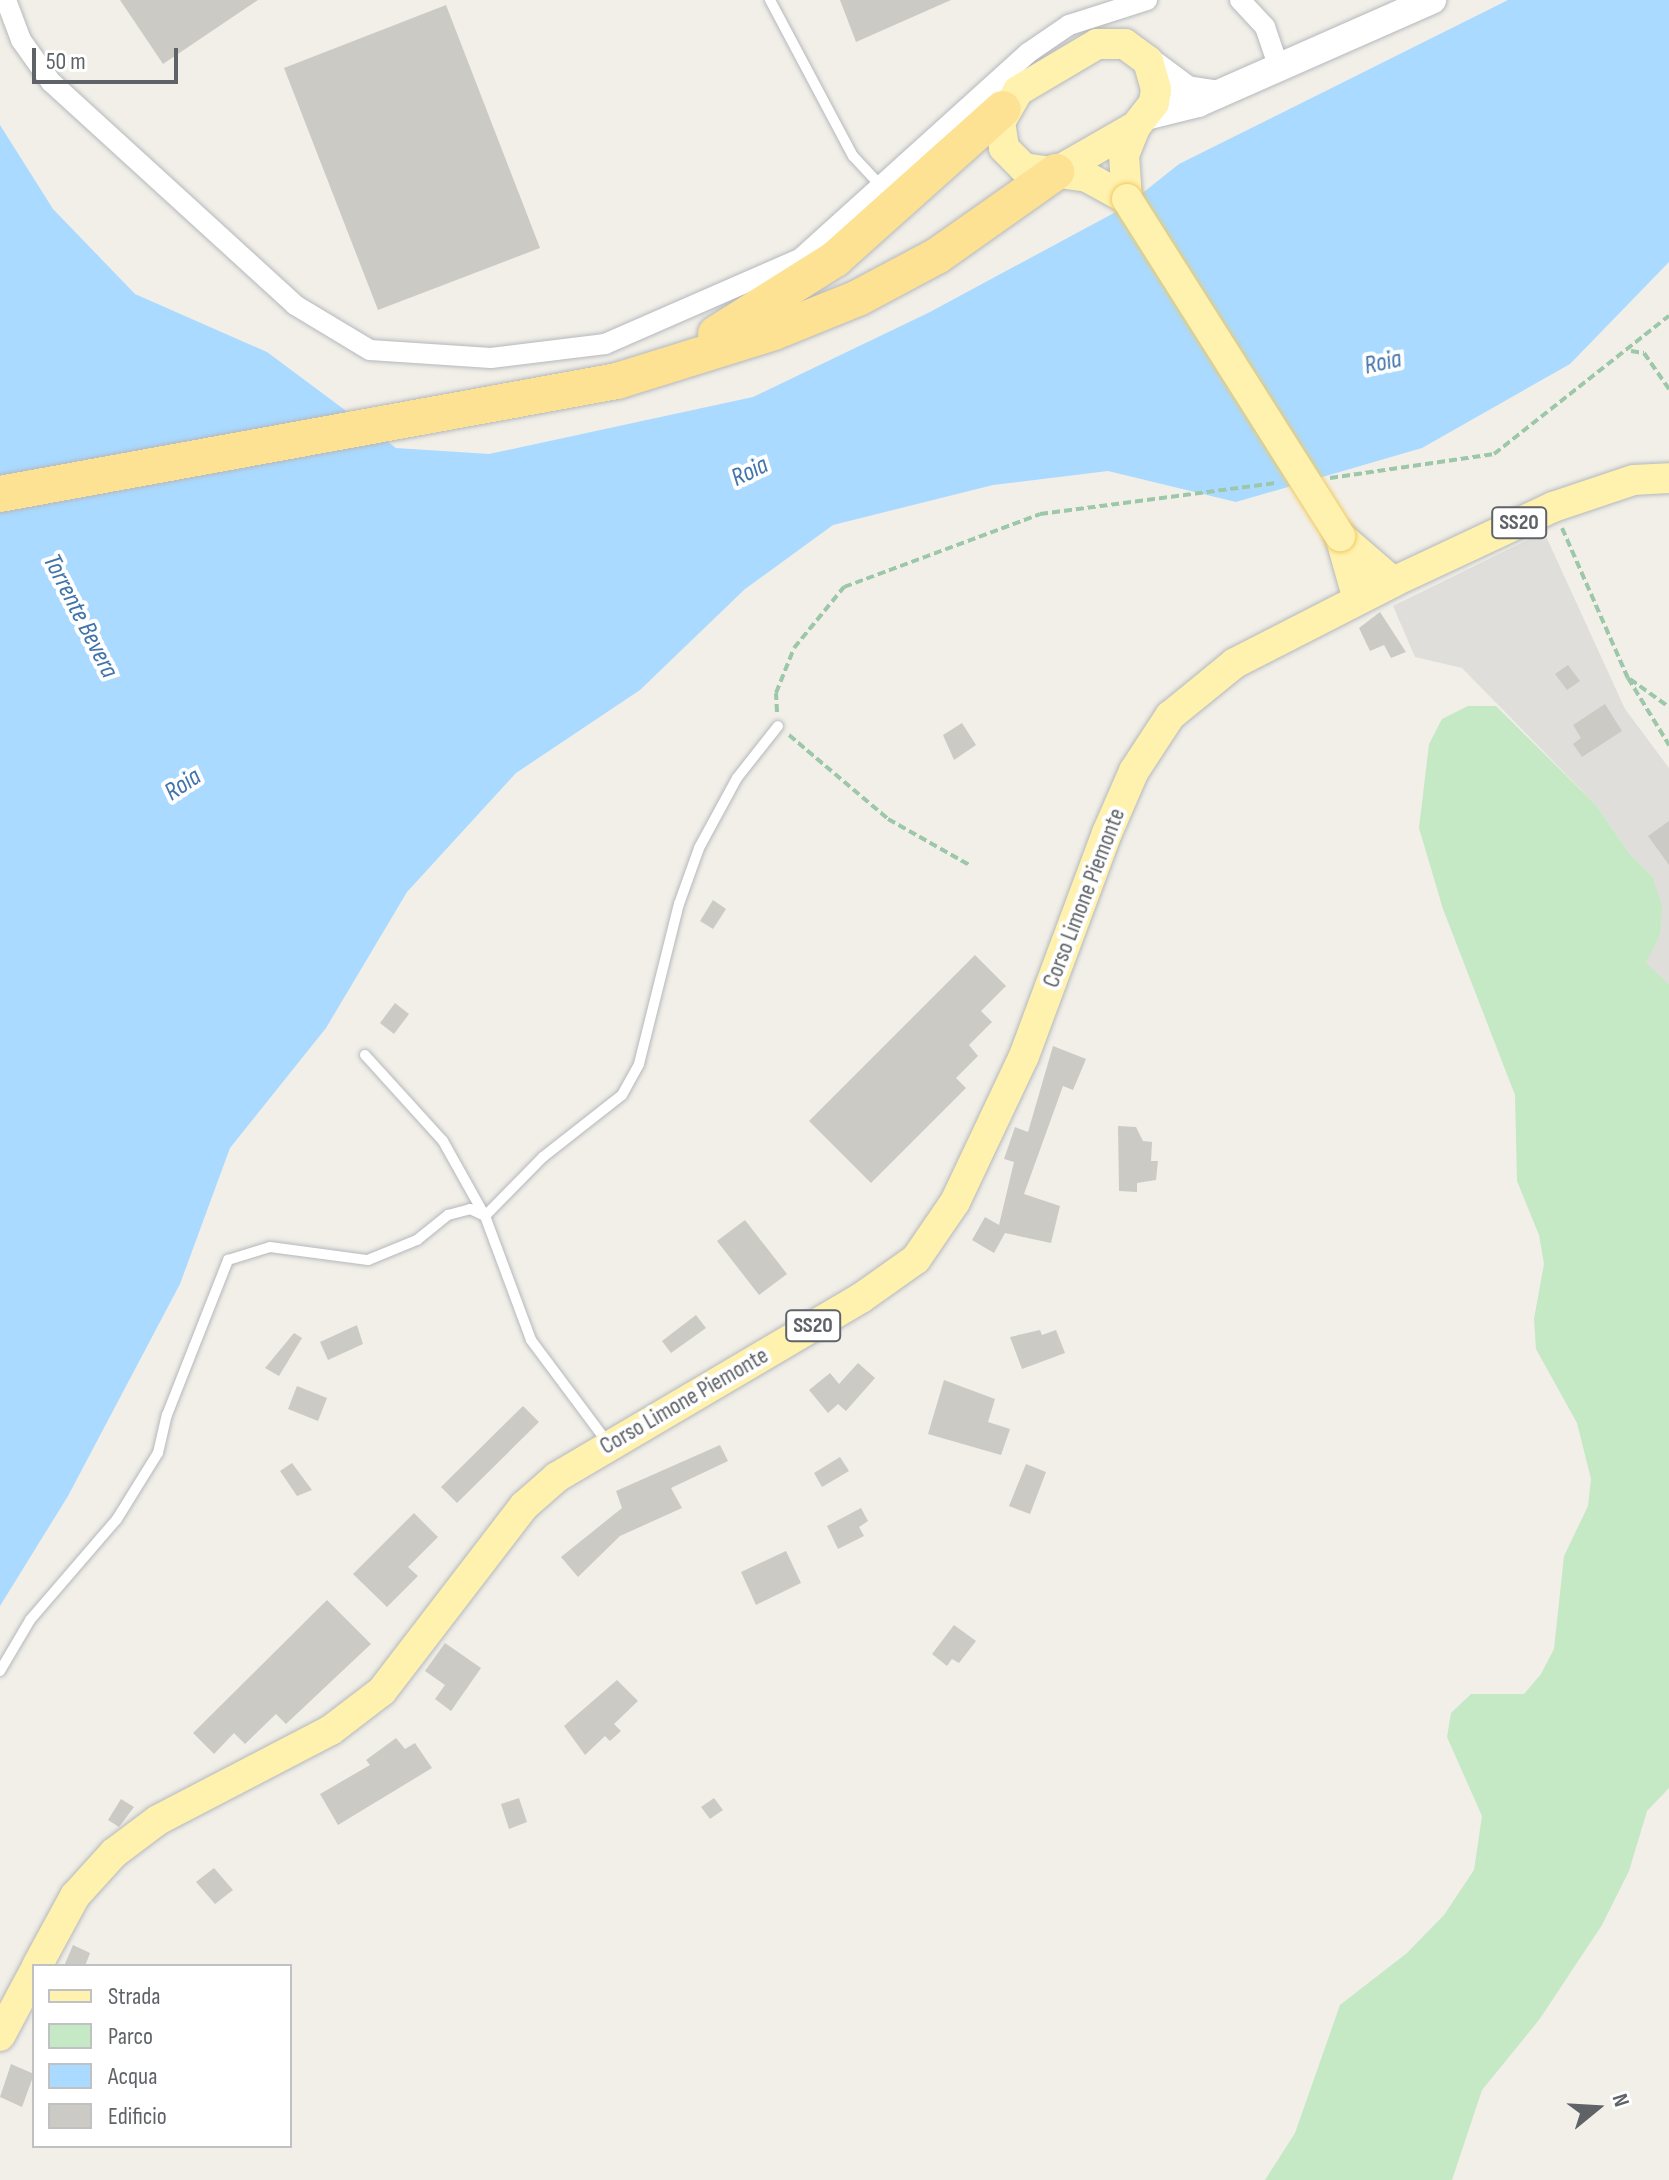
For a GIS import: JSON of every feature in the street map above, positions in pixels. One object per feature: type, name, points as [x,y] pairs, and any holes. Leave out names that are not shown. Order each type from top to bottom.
[{"type":"highway","points":[[657,368],[824,268],[1003,109]]},
{"type":"highway","points":[[0,494],[515,401],[657,368],[774,332],[858,298],[937,256],[1056,172]]},
{"type":"main road","points":[[1127,199],[1124,155],[1156,89],[1148,61],[1125,44],[1097,44],[1018,91],[1003,109],[1000,136],[1011,158],[1032,171],[1056,172],[1105,183],[1127,199],[1376,591]]},
{"type":"main road","points":[[1056,172],[1141,121]]},
{"type":"main road","name":"SS20","points":[[1376,591],[1553,507],[1633,480],[1669,478]]},
{"type":"main road","name":"Corso Limone Piemonte","points":[[38,1964],[75,1896],[114,1853],[158,1820],[331,1730],[382,1691],[524,1506],[608,1444],[847,1306],[916,1259],[955,1202],[1024,1056],[1107,833],[1148,749],[1170,716],[1235,663],[1376,591]]},
{"type":"main road","points":[[0,2036],[32,1976]]},
{"type":"street","points":[[6,0],[21,40],[51,82],[295,305],[370,350],[491,358],[605,344],[800,259],[1028,53],[1069,25],[1147,0]]},
{"type":"street","points":[[1240,0],[1265,27],[1279,68]]},
{"type":"street","points":[[1141,121],[1217,95],[1432,0]]},
{"type":"street","points":[[1148,61],[1187,90],[1217,95]]},
{"type":"lane","points":[[770,0],[853,156],[881,187]]},
{"type":"lane","points":[[485,1216],[543,1157],[622,1095],[639,1064],[679,904],[699,848],[737,778],[778,726]]},
{"type":"lane","points":[[365,1055],[443,1141],[485,1216],[531,1340],[608,1444]]},
{"type":"lane","points":[[0,1671],[30,1620],[117,1519],[158,1453],[167,1415],[228,1260],[270,1247],[368,1260],[417,1240],[448,1215],[470,1209],[485,1216]]},
{"type":"path","points":[[1323,479],[1494,454],[1519,439],[1574,387],[1629,350],[1669,316]]},
{"type":"path","points":[[1629,350],[1644,353],[1669,389]]},
{"type":"path","points":[[971,866],[888,819],[778,726],[776,693],[794,648],[822,607],[844,587],[1040,514],[1292,481]]},
{"type":"path","points":[[1553,507],[1628,678],[1669,745]]},
{"type":"path","points":[[1628,678],[1669,707]]},
{"type":"shaded area","points":[[1544,532],[1625,709],[1669,768],[1669,984],[1645,963],[1660,935],[1652,876],[1632,857],[1596,805],[1462,668],[1415,657],[1393,606]]},
{"type":"green space","points":[[1468,706],[1496,706],[1596,805],[1632,857],[1652,876],[1662,906],[1660,935],[1646,963],[1669,984],[1669,1788],[1647,1811],[1629,1871],[1602,1925],[1539,2020],[1482,2090],[1452,2180],[1265,2180],[1295,2133],[1340,2005],[1407,1953],[1444,1915],[1474,1870],[1482,1816],[1447,1737],[1451,1713],[1471,1694],[1524,1694],[1541,1674],[1554,1649],[1564,1556],[1588,1506],[1591,1479],[1577,1423],[1536,1349],[1534,1319],[1544,1264],[1539,1235],[1517,1181],[1515,1095],[1443,909],[1419,828],[1429,744],[1442,719]]},
{"type":"water","points":[[1508,0],[1669,0],[1669,262],[1570,364],[1422,448],[1236,502],[1108,471],[993,485],[833,525],[745,589],[640,690],[516,773],[407,892],[326,1028],[230,1148],[180,1284],[68,1496],[0,1606],[0,125],[53,209],[135,294],[267,352],[396,448],[489,454],[753,397],[930,312],[1125,207],[1179,164]]},
{"type":"building","points":[[120,0],[258,0],[163,64]]},
{"type":"building","points":[[840,0],[951,0],[856,42]]},
{"type":"building","points":[[446,5],[540,248],[378,310],[284,68]]},
{"type":"building","points":[[1380,612],[1406,652],[1391,658],[1384,645],[1370,651],[1359,628]]},
{"type":"building","points":[[1568,665],[1580,681],[1567,690],[1555,674]]},
{"type":"building","points":[[1605,704],[1622,731],[1582,757],[1573,744],[1581,738],[1573,725]]},
{"type":"building","points":[[962,723],[976,745],[954,760],[943,735]]},
{"type":"building","points":[[1669,821],[1669,865],[1648,836]]},
{"type":"building","points":[[713,900],[726,909],[713,929],[700,921]]},
{"type":"building","points":[[975,955],[1006,986],[981,1011],[992,1022],[969,1045],[978,1056],[956,1078],[966,1088],[871,1183],[809,1121]]},
{"type":"building","points":[[395,1003],[409,1014],[394,1034],[380,1023]]},
{"type":"building","points":[[1053,1046],[1086,1059],[1073,1090],[1063,1086],[1024,1194],[1060,1206],[1051,1243],[1005,1233],[994,1253],[972,1240],[985,1217],[999,1225],[1014,1162],[1004,1159],[1015,1127],[1028,1132]]},
{"type":"building","points":[[1118,1126],[1136,1127],[1143,1141],[1152,1142],[1151,1161],[1158,1161],[1156,1180],[1137,1183],[1137,1192],[1119,1191]]},
{"type":"building","points":[[745,1220],[787,1274],[759,1295],[717,1241]]},
{"type":"building","points":[[696,1315],[706,1328],[671,1353],[662,1341]]},
{"type":"building","points":[[357,1325],[363,1344],[328,1360],[320,1342]]},
{"type":"building","points":[[1040,1330],[1042,1335],[1056,1330],[1065,1353],[1022,1369],[1010,1337]]},
{"type":"building","points":[[294,1333],[302,1338],[279,1376],[265,1368]]},
{"type":"building","points":[[858,1363],[875,1378],[846,1411],[838,1404],[828,1413],[809,1390],[830,1373],[839,1384]]},
{"type":"building","points":[[944,1380],[995,1399],[988,1422],[1010,1429],[1001,1455],[928,1434]]},
{"type":"building","points":[[297,1386],[327,1398],[318,1421],[288,1409]]},
{"type":"building","points":[[523,1406],[539,1422],[457,1503],[441,1487]]},
{"type":"building","points":[[720,1445],[728,1461],[671,1488],[682,1508],[620,1536],[578,1577],[561,1557],[622,1508],[616,1491]]},
{"type":"building","points":[[840,1457],[849,1471],[822,1487],[814,1473]]},
{"type":"building","points":[[292,1463],[312,1490],[297,1496],[280,1471]]},
{"type":"building","points":[[1026,1464],[1046,1472],[1030,1514],[1009,1506]]},
{"type":"building","points":[[861,1508],[868,1521],[859,1527],[864,1536],[838,1549],[827,1526]]},
{"type":"building","points":[[414,1513],[438,1537],[408,1567],[418,1576],[387,1607],[353,1574]]},
{"type":"building","points":[[786,1551],[801,1583],[756,1605],[741,1572]]},
{"type":"building","points":[[327,1600],[371,1644],[286,1724],[276,1714],[245,1744],[234,1733],[214,1754],[193,1733]]},
{"type":"building","points":[[954,1625],[976,1641],[959,1663],[952,1659],[947,1666],[932,1654]]},
{"type":"building","points":[[445,1643],[481,1668],[451,1711],[435,1699],[445,1685],[425,1671]]},
{"type":"building","points":[[617,1680],[638,1701],[614,1724],[621,1731],[610,1741],[605,1736],[585,1755],[564,1726]]},
{"type":"building","points":[[396,1738],[405,1749],[415,1743],[432,1768],[338,1825],[320,1794],[370,1765],[366,1760]]},
{"type":"building","points":[[519,1798],[527,1822],[509,1829],[501,1804]]},
{"type":"building","points":[[714,1798],[723,1810],[710,1819],[701,1807]]},
{"type":"building","points":[[121,1799],[134,1807],[119,1827],[108,1820]]},
{"type":"building","points":[[214,1868],[233,1890],[215,1904],[196,1882]]},
{"type":"building","points":[[73,1945],[90,1953],[86,1964],[65,1964]]},
{"type":"building","points":[[11,2064],[32,2073],[22,2107],[0,2097]]},
{"type":"water label","name":"Roia","points":[[1383,363]]},
{"type":"water label","name":"Roia","points":[[750,472]]},
{"type":"water label","name":"Torrente Bevera","points":[[80,616]]},
{"type":"water label","name":"Roia","points":[[183,785]]}]
